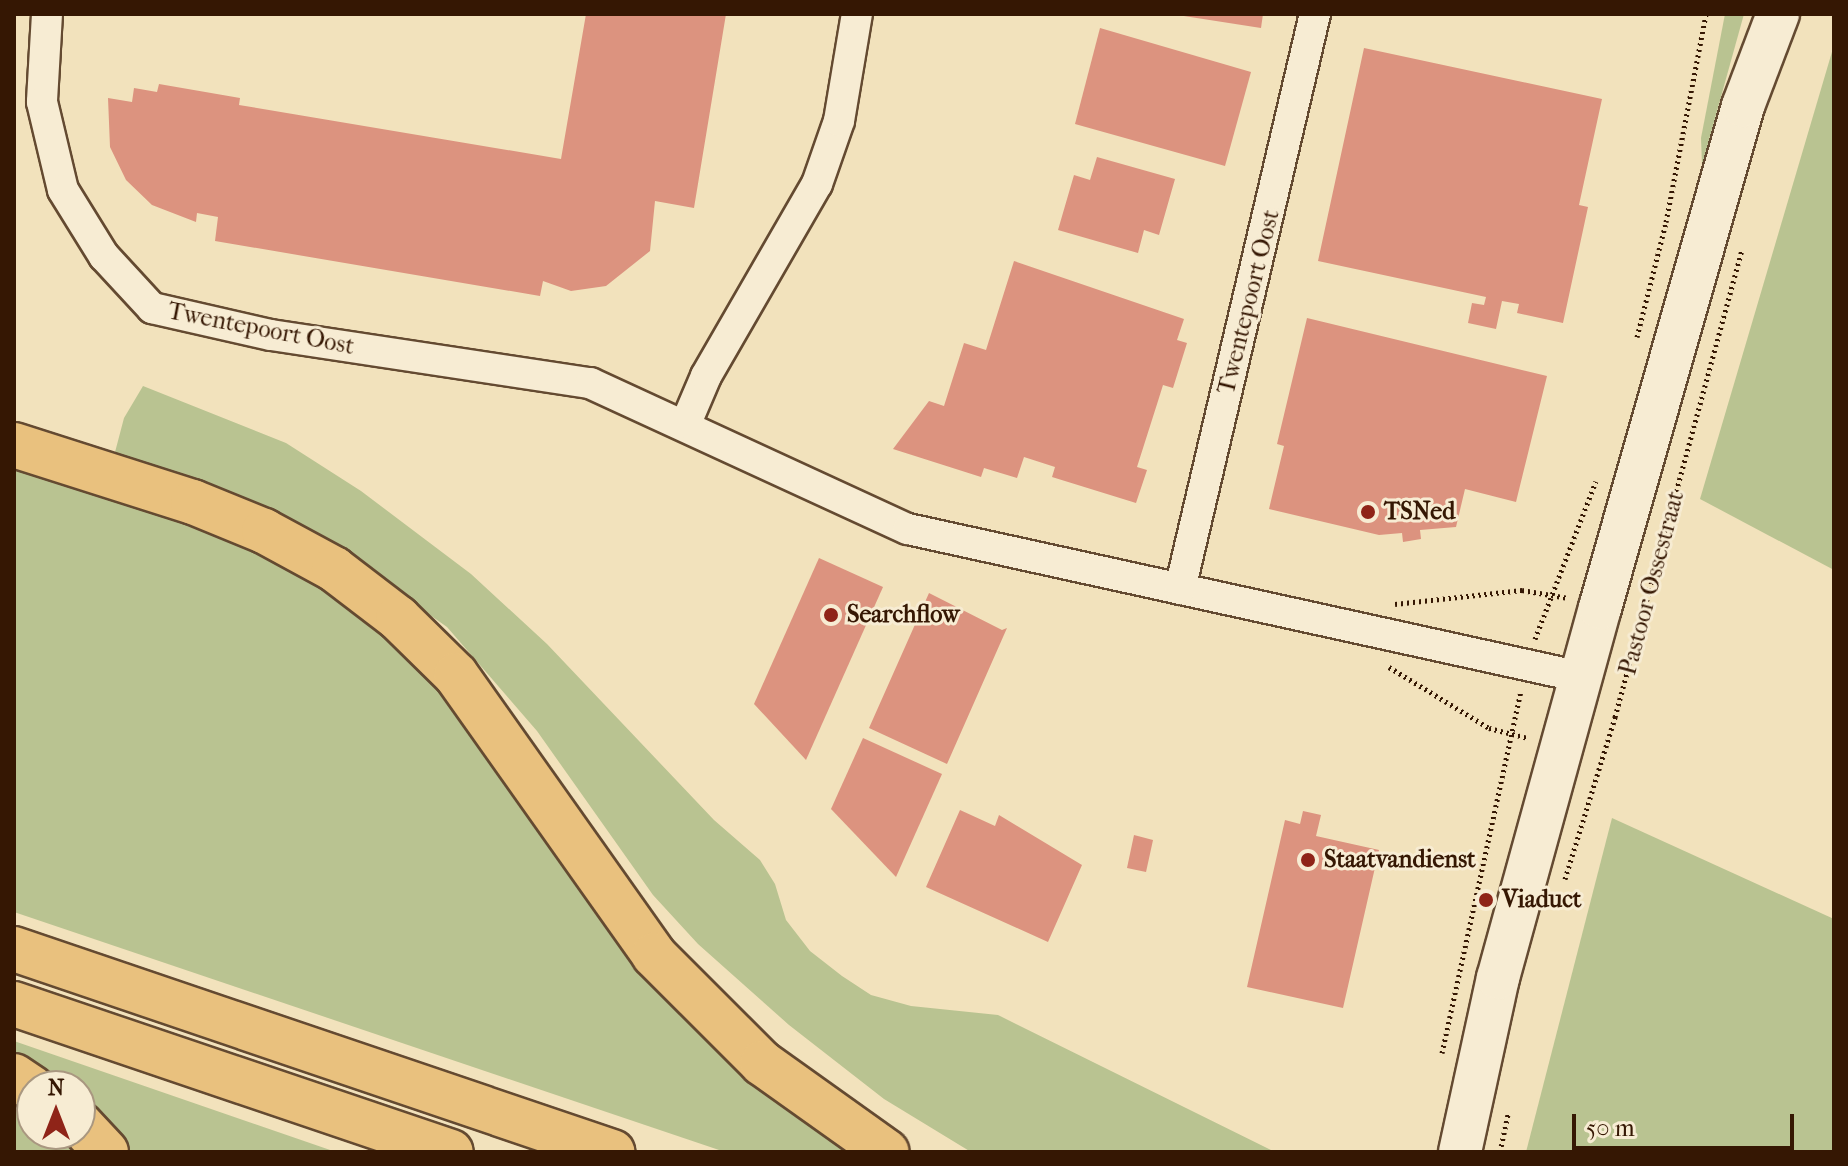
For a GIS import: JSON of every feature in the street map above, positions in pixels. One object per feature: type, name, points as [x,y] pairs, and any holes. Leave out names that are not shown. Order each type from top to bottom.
[{"type":"highway","points":[[16,445],[193,502],[264,531],[334,569],[398,618],[456,675],[654,955],[762,1063],[887,1152]]},
{"type":"highway","points":[[14,949],[612,1152]]},
{"type":"highway","points":[[14,1004],[451,1152]]},
{"type":"main road","name":"Pastoor Ossestraat","points":[[1743,106],[1759,14]]},
{"type":"main road","name":"Pastoor Ossestraat","points":[[1460,1152],[1498,978],[1581,677],[1743,106],[1778,14]]},
{"type":"street","name":"Twentepoort Oost","points":[[47,14],[42,102],[63,190],[104,256],[152,308],[271,335],[590,383],[686,423],[908,529],[1581,677]]},
{"type":"street","points":[[686,423],[706,376],[817,184],[839,121],[857,14]]},
{"type":"street","name":"Twentepoort Oost","points":[[1180,589],[1315,14]]},
{"type":"path","points":[[1636,342],[1666,222],[1706,14]]},
{"type":"path","name":"Pastoor Ossestraat","points":[[1562,890],[1615,717],[1745,237]]},
{"type":"path","points":[[1382,605],[1522,590],[1549,593],[1583,526],[1601,464]]},
{"type":"path","points":[[1385,665],[1489,728],[1511,733],[1440,1062]]},
{"type":"path","points":[[1500,1152],[1509,1108]]},
{"type":"green space","points":[[1725,14],[1744,14],[1702,165],[1701,138]]},
{"type":"green space","points":[[1834,45],[1834,570],[1700,499]]},
{"type":"green space","points":[[143,386],[286,443],[361,491],[471,574],[547,644],[714,820],[760,860],[775,884],[786,920],[810,951],[842,976],[871,995],[911,1006],[998,1015],[1275,1152],[971,1152],[884,1099],[789,1025],[698,944],[653,895],[537,731],[447,627],[342,553],[114,456],[124,418]]},
{"type":"green space","points":[[14,463],[250,545],[323,586],[376,625],[440,684],[856,1152],[725,1152],[14,912]]},
{"type":"green space","points":[[1612,818],[1834,919],[1834,1152],[1526,1152]]},
{"type":"green space","points":[[14,1041],[336,1152],[122,1152],[96,1125],[96,1070],[26,1070],[14,1062]]},
{"type":"green space","points":[[14,1102],[16,1150],[76,1152],[14,1152]]},
{"type":"building","points":[[586,14],[726,14],[694,208],[655,201],[650,251],[606,286],[571,291],[543,281],[540,296],[215,241],[218,217],[197,213],[196,222],[152,205],[126,180],[110,147],[108,98],[132,102],[134,88],[157,92],[159,84],[240,98],[239,105],[561,159]]},
{"type":"building","points":[[1171,14],[1263,14],[1261,28]]},
{"type":"building","points":[[1100,28],[1251,72],[1225,166],[1075,124]]},
{"type":"building","points":[[1364,48],[1602,99],[1579,205],[1588,207],[1563,323],[1517,313],[1519,304],[1502,301],[1496,329],[1468,323],[1472,303],[1484,305],[1486,297],[1318,261]]},
{"type":"building","points":[[1097,157],[1175,179],[1159,235],[1144,230],[1138,253],[1058,230],[1074,175],[1090,180]]},
{"type":"building","points":[[1014,261],[1184,319],[1177,340],[1187,343],[1173,388],[1163,385],[1137,467],[1147,470],[1136,503],[1052,477],[1055,467],[1024,457],[1017,478],[984,468],[981,477],[893,449],[929,401],[944,406],[964,343],[986,350]]},
{"type":"building","points":[[1307,318],[1547,376],[1516,502],[1465,489],[1456,527],[1420,530],[1421,539],[1403,542],[1402,533],[1379,535],[1269,509],[1284,446],[1277,444]]},
{"type":"building","points":[[819,558],[883,587],[806,760],[754,704]]},
{"type":"building","points":[[929,593],[1002,630],[1007,628],[947,764],[869,728]]},
{"type":"building","points":[[863,738],[942,774],[896,877],[831,809]]},
{"type":"building","points":[[960,810],[995,826],[999,815],[1082,865],[1048,942],[926,887]]},
{"type":"building","points":[[1303,811],[1321,815],[1316,836],[1379,850],[1343,1008],[1247,987],[1285,820],[1300,824]]},
{"type":"building","points":[[1134,835],[1153,840],[1146,872],[1127,868]]},
{"type":"place","name":"TSNed","points":[[1368,512]]},
{"type":"place","name":"Searchflow","points":[[831,615]]},
{"type":"place","name":"Staatvandienst","points":[[1308,860]]},
{"type":"place","name":"Viaduct","points":[[1486,900]]}]
